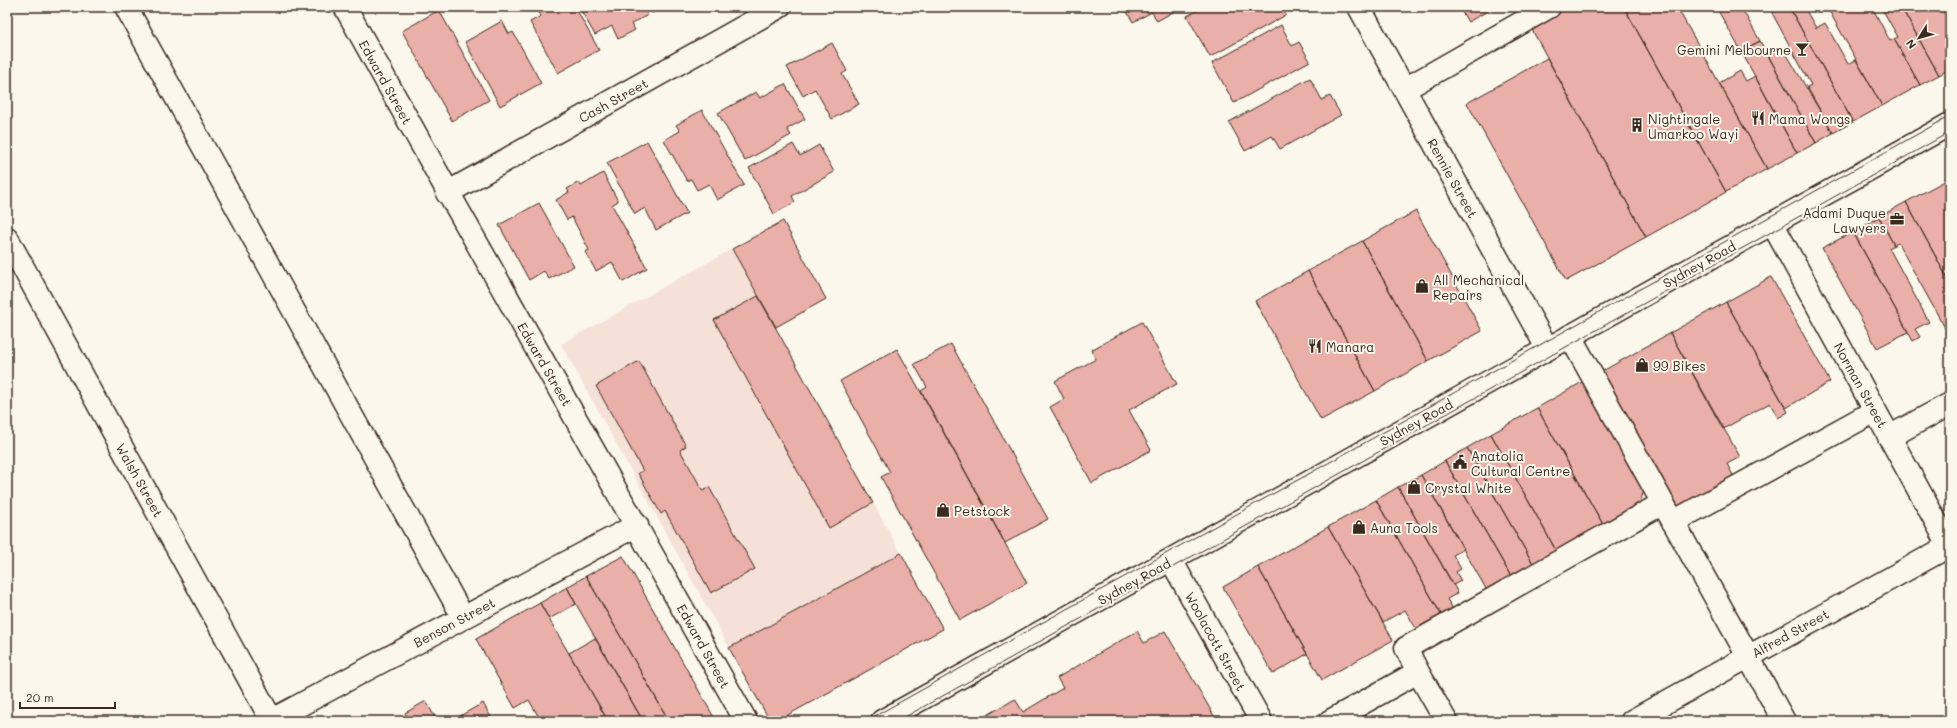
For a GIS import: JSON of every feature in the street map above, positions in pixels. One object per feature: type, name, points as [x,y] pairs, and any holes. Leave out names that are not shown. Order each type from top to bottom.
[{"type":"main road","points":[[126,7],[463,617]]},
{"type":"main road","name":"Edward Street","points":[[345,7],[447,193],[637,525],[746,721]]},
{"type":"main road","name":"Cash Street","points":[[447,193],[779,7]]},
{"type":"main road","name":"Rennie Street","points":[[1359,7],[1546,348]]},
{"type":"main road","points":[[1405,89],[1549,7]]},
{"type":"main road","name":"Sydney Road","points":[[882,721],[1546,348],[1950,124]]},
{"type":"main road","name":"Norman Street","points":[[1772,223],[1950,546]]},
{"type":"main road","name":"Walsh Street","points":[[7,238],[272,721]]},
{"type":"main road","points":[[1570,336],[1784,721]]},
{"type":"main road","points":[[1889,437],[1950,404]]},
{"type":"main road","points":[[1673,522],[1875,411]]},
{"type":"main road","points":[[1446,721],[1406,648],[1663,502]]},
{"type":"main road","name":"Benson Street","points":[[272,721],[463,617],[637,525]]},
{"type":"main road","name":"Alfred Street","points":[[1632,721],[1950,546]]},
{"type":"main road","name":"Woolacott Street","points":[[1171,560],[1261,721]]},
{"type":"main road","points":[[1330,721],[1418,672]]},
{"type":"shaded area","points":[[732,249],[943,629],[777,721],[770,721],[561,344]]},
{"type":"building","points":[[536,7],[575,7],[599,50],[558,73],[530,22],[541,16]]},
{"type":"building","points":[[579,7],[643,7],[648,15],[631,24],[635,30],[618,39],[612,26],[595,35]]},
{"type":"building","points":[[649,7],[664,7],[652,13]]},
{"type":"building","points":[[1124,7],[1182,7],[1157,21],[1152,12],[1133,22]]},
{"type":"building","points":[[1204,7],[1282,7],[1286,15],[1210,57],[1187,16]]},
{"type":"building","points":[[1459,7],[1495,7],[1468,22]]},
{"type":"building","name":"Nightingale Umarkoo Wayi","points":[[1569,7],[1624,7],[1726,192],[1646,237],[1531,28]]},
{"type":"building","points":[[1633,7],[1677,7],[1767,169],[1726,192],[1626,11]]},
{"type":"building","points":[[1716,7],[1741,7],[1760,41],[1741,51]]},
{"type":"building","points":[[1772,7],[1782,7],[1775,11]]},
{"type":"building","name":"Gemini Melbourne","points":[[1782,7],[1789,7],[1853,122],[1833,133],[1807,87],[1811,85],[1772,13]]},
{"type":"building","points":[[1789,7],[1804,7],[1816,28],[1825,23],[1848,64],[1856,60],[1882,106],[1853,122]]},
{"type":"building","points":[[1827,7],[1872,7],[1890,41],[1894,39],[1920,85],[1882,106]]},
{"type":"building","points":[[1881,7],[1901,7],[1939,75],[1920,85],[1894,39],[1898,37]]},
{"type":"building","points":[[1901,7],[1941,7],[1950,23],[1950,69],[1939,75]]},
{"type":"building","points":[[439,10],[489,100],[452,121],[402,31]]},
{"type":"building","points":[[502,21],[509,34],[513,32],[541,83],[500,106],[465,42]]},
{"type":"building","points":[[1281,25],[1292,46],[1299,42],[1310,61],[1234,103],[1212,63]]},
{"type":"building","points":[[1760,41],[1816,143],[1797,153],[1741,51]]},
{"type":"building","points":[[832,43],[847,71],[842,74],[859,104],[832,119],[815,89],[803,96],[787,67]]},
{"type":"building","points":[[1783,48],[1833,133],[1816,143],[1768,55]]},
{"type":"building","points":[[1547,58],[1646,237],[1566,281],[1467,103]]},
{"type":"building","name":"Mama Wongs","points":[[1740,71],[1746,81],[1755,76],[1797,153],[1767,169],[1719,83]]},
{"type":"building","points":[[1310,78],[1322,100],[1330,96],[1341,115],[1280,149],[1272,136],[1245,151],[1229,122]]},
{"type":"building","points":[[785,84],[805,119],[787,129],[791,135],[745,161],[718,113],[756,92],[760,98]]},
{"type":"building","points":[[702,110],[744,185],[717,200],[709,184],[697,190],[691,179],[687,181],[664,140],[680,131],[676,125]]},
{"type":"building","points":[[647,141],[687,213],[656,230],[645,208],[635,214],[607,163]]},
{"type":"building","points":[[793,144],[800,156],[819,145],[834,172],[792,196],[795,202],[774,214],[749,168]]},
{"type":"building","points":[[603,173],[618,201],[612,205],[647,268],[623,282],[612,262],[596,271],[585,252],[589,250],[572,217],[567,220],[556,200],[569,192],[567,189],[579,182],[581,186]]},
{"type":"building","points":[[1950,178],[1950,283],[1906,202]]},
{"type":"building","points":[[1906,202],[1950,283],[1950,326],[1945,328],[1898,243],[1894,245],[1879,217]]},
{"type":"building","points":[[539,203],[574,266],[549,279],[544,271],[529,280],[499,225]]},
{"type":"building","name":"All Mechanical Repairs","points":[[1416,211],[1482,331],[1428,361],[1362,241]]},
{"type":"building","points":[[1879,217],[1894,245],[1889,248],[1929,322],[1915,329],[1920,337],[1913,341],[1853,232]]},
{"type":"building","points":[[783,221],[826,299],[776,327],[732,249]]},
{"type":"building","points":[[1853,232],[1908,332],[1877,348],[1822,248]]},
{"type":"building","points":[[1362,241],[1428,361],[1375,391],[1308,271]]},
{"type":"building","name":"Manara","points":[[1308,271],[1375,391],[1321,420],[1255,301]]},
{"type":"building","points":[[1771,277],[1830,382],[1786,408],[1726,302]]},
{"type":"building","points":[[758,296],[873,503],[829,528],[714,320]]},
{"type":"building","points":[[1726,302],[1788,412],[1778,418],[1770,403],[1723,429],[1670,333]]},
{"type":"building","points":[[1142,322],[1177,384],[1129,410],[1151,450],[1092,483],[1050,407],[1064,399],[1055,381],[1096,359],[1091,350]]},
{"type":"building","points":[[1670,333],[1740,457],[1727,464],[1735,479],[1683,508],[1676,506],[1601,372]]},
{"type":"building","points":[[951,344],[1048,519],[1005,543],[921,391],[927,387],[914,364]]},
{"type":"building","name":"Petstock","points":[[897,349],[1027,583],[960,620],[881,477],[890,472],[840,381]]},
{"type":"building","points":[[639,361],[686,446],[680,450],[703,491],[709,487],[755,569],[711,593],[665,511],[661,514],[638,473],[643,471],[596,386]]},
{"type":"building","points":[[1584,381],[1645,488],[1638,508],[1605,528],[1537,408]]},
{"type":"building","points":[[1537,408],[1605,528],[1558,554],[1491,434]]},
{"type":"building","points":[[1491,434],[1558,554],[1535,567],[1467,448]]},
{"type":"building","points":[[1467,448],[1535,567],[1513,580],[1445,461]]},
{"type":"building","points":[[1445,461],[1513,580],[1489,594],[1421,475]]},
{"type":"building","points":[[1421,475],[1464,549],[1453,555],[1461,569],[1456,572],[1461,581],[1453,585],[1398,487]]},
{"type":"building","points":[[1398,487],[1458,593],[1447,599],[1453,609],[1442,616],[1376,500]]},
{"type":"building","points":[[1376,500],[1442,616],[1417,630],[1405,610],[1383,622],[1328,527]]},
{"type":"building","points":[[1328,527],[1393,640],[1322,680],[1258,567]]},
{"type":"building","points":[[901,553],[943,629],[777,721],[770,721],[729,648]]},
{"type":"building","points":[[623,556],[716,721],[669,721],[586,576]]},
{"type":"building","points":[[1258,567],[1307,654],[1273,674],[1223,587]]},
{"type":"building","points":[[586,576],[669,721],[643,721],[576,604],[567,587]]},
{"type":"building","points":[[567,587],[576,604],[549,619],[540,603]]},
{"type":"building","points":[[540,603],[608,721],[541,721],[529,700],[515,708],[476,639]]},
{"type":"building","points":[[1137,631],[1144,643],[1165,631],[1217,721],[977,721],[1015,699],[1023,712],[1063,688],[1057,678]]},
{"type":"building","points":[[595,638],[643,721],[615,721],[614,719],[608,721],[569,653]]},
{"type":"building","points":[[426,701],[437,721],[409,721],[405,713]]},
{"type":"building","points":[[483,703],[493,721],[451,721]]},
{"type":"tram line","points":[[866,721],[1950,116]]},
{"type":"tram line","points":[[898,721],[1950,132]]},
{"type":"place","name":"Gemini Melbourne","points":[[1802,49]]},
{"type":"place","name":"Mama Wongs","points":[[1758,118]]},
{"type":"place","name":"Nightingale Umarkoo Wayi","points":[[1637,125]]},
{"type":"place","name":"Adami Duque Lawyers","points":[[1897,219]]},
{"type":"place","name":"All Mechanical Repairs","points":[[1422,286]]},
{"type":"place","name":"Manara","points":[[1315,346]]},
{"type":"place","name":"99 Bikes","points":[[1642,365]]},
{"type":"place","name":"Anatolia Cultural Centre","points":[[1460,462]]},
{"type":"place","name":"Crystal White","points":[[1414,487]]},
{"type":"place","name":"Petstock","points":[[943,510]]},
{"type":"place","name":"Auna Tools","points":[[1359,527]]}]
